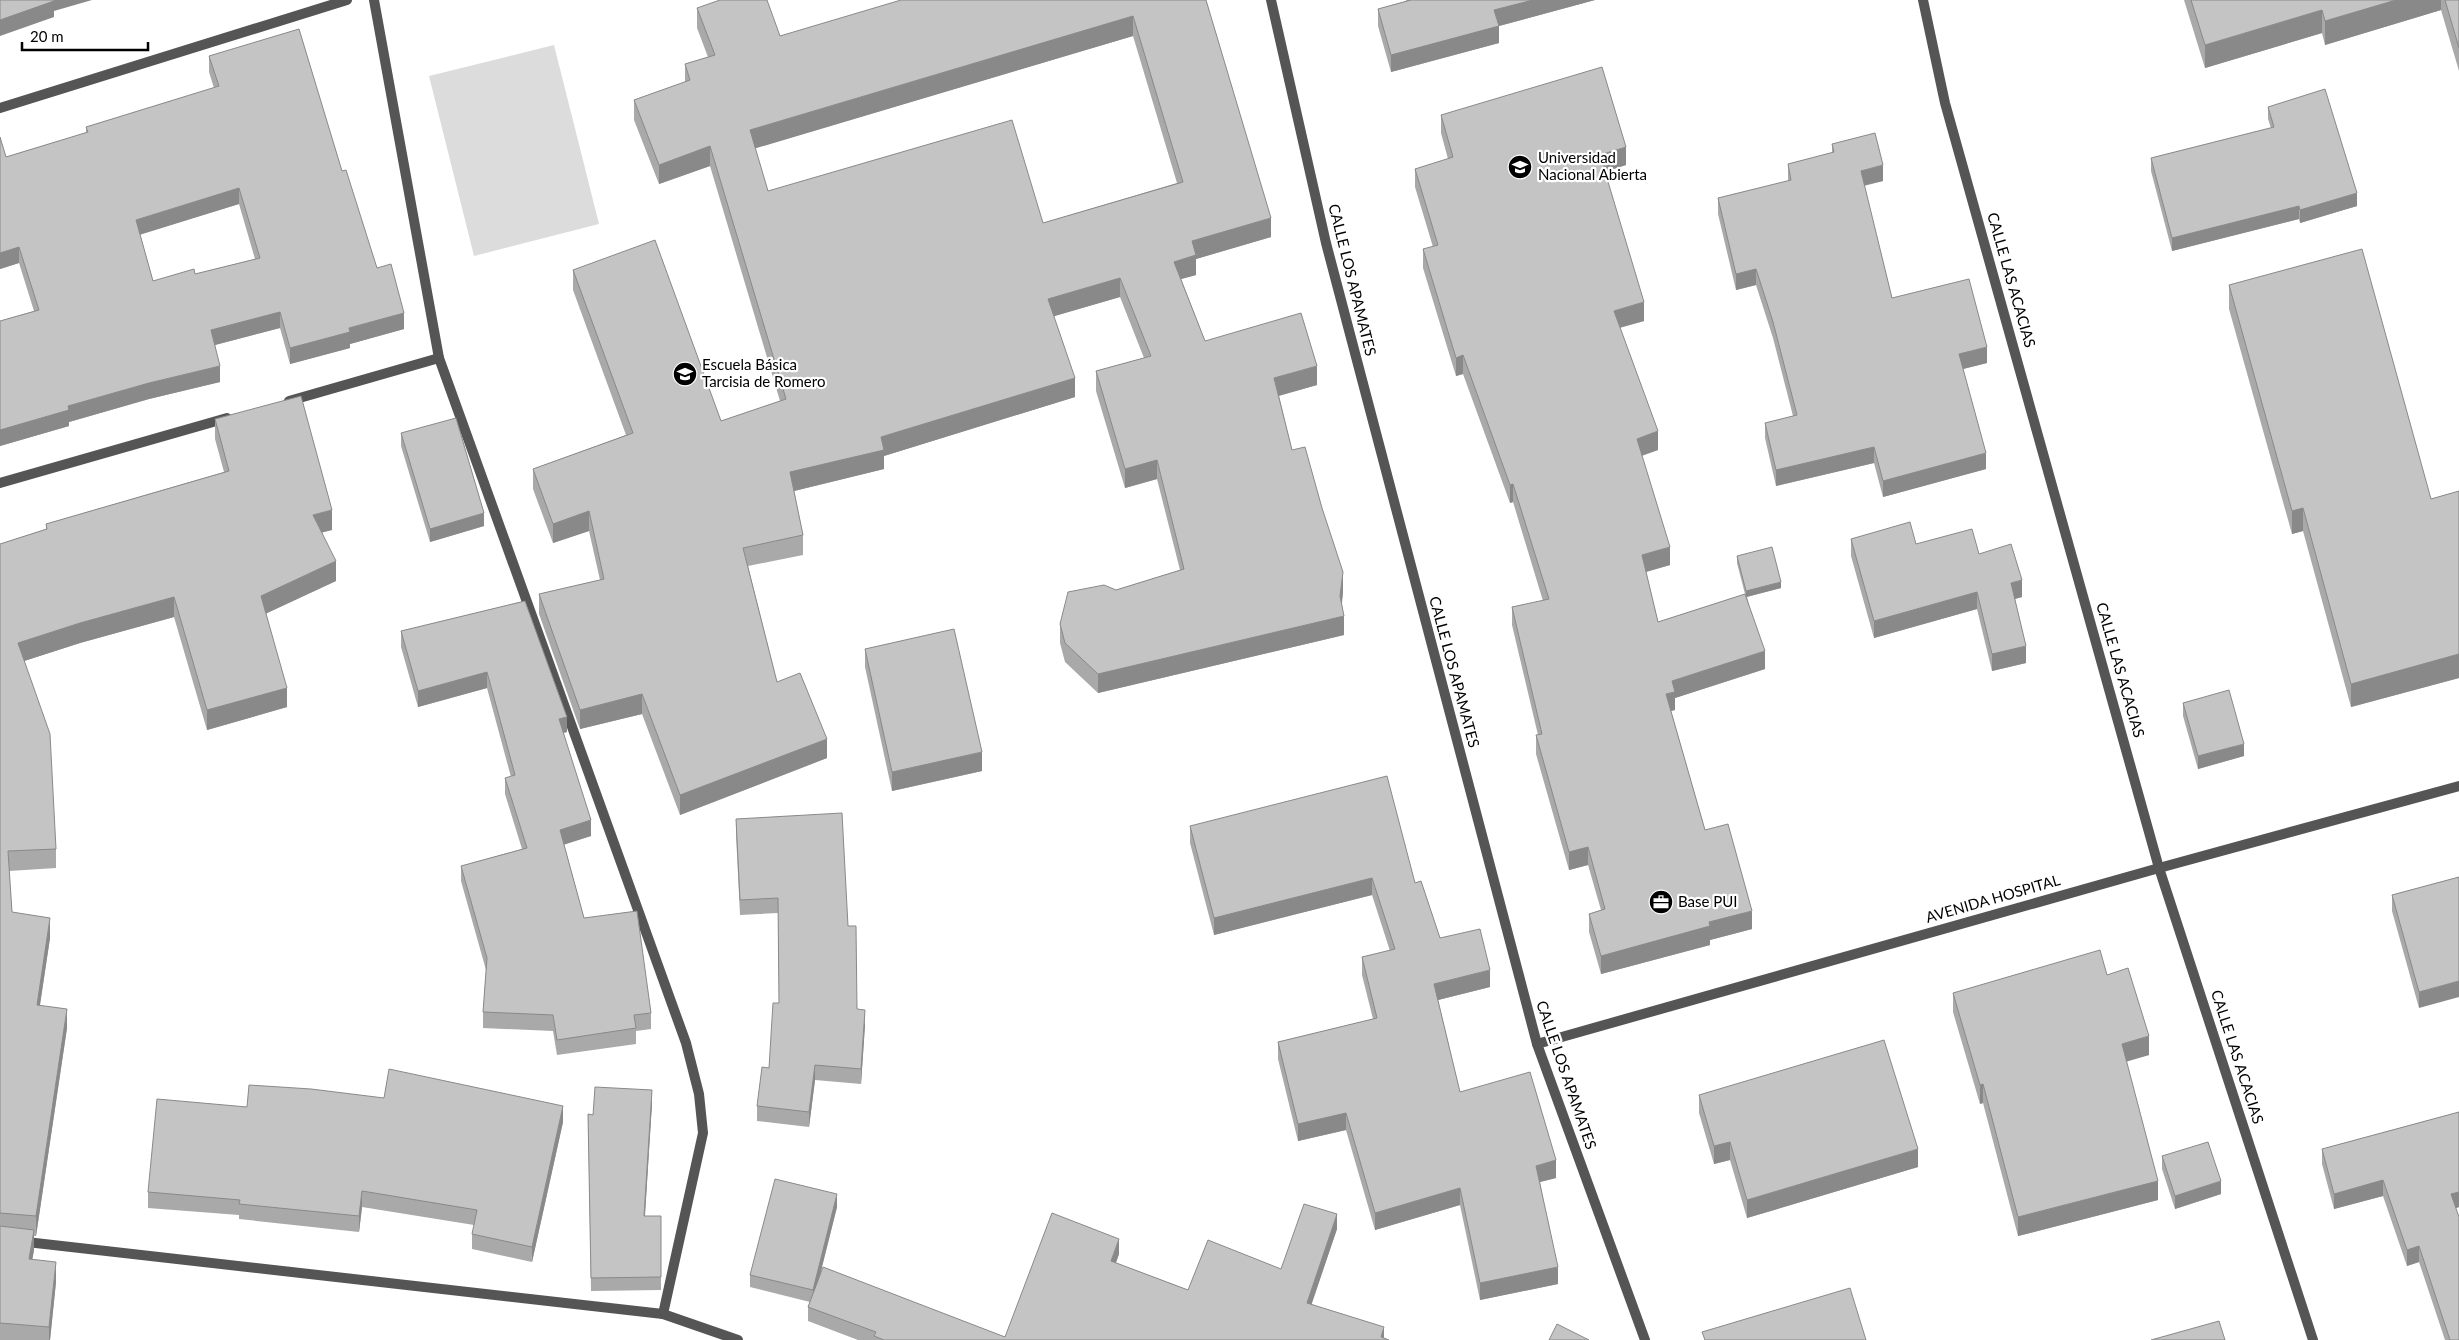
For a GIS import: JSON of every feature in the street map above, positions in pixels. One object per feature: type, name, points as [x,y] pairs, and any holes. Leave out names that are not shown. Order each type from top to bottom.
[{"type":"street","points":[[0,108],[347,0]]},
{"type":"street","points":[[374,0],[439,358],[683,1034],[700,1094],[703,1133],[663,1314]]},
{"type":"street","name":"CALLE LOS APAMATES","points":[[1271,0],[1326,242],[1537,1044],[1645,1340]]},
{"type":"street","name":"CALLE LAS ACACIAS","points":[[1923,0],[1946,103],[2159,868],[2313,1340]]},
{"type":"street","points":[[277,404],[439,358]]},
{"type":"street","points":[[0,484],[239,415]]},
{"type":"street","name":"AVENIDA HOSPITAL","points":[[1537,1044],[2159,868],[2459,786]]},
{"type":"street","points":[[0,1239],[663,1314],[738,1340]]},
{"type":"shaded area","points":[[554,45],[599,224],[474,256],[429,76]]},
{"type":"building","points":[[0,0],[54,0],[54,1],[0,20]]},
{"type":"building","points":[[720,0],[767,0],[780,36],[901,0],[1206,0],[1271,218],[1192,241],[1196,255],[1174,262],[1205,341],[1301,313],[1317,366],[1274,378],[1292,450],[1305,447],[1343,572],[1340,596],[1344,616],[1098,674],[1065,643],[1060,624],[1068,592],[1104,585],[1116,590],[1184,569],[1157,460],[1125,469],[1096,371],[1151,356],[1120,278],[1048,299],[1075,378],[881,437],[884,450],[790,472],[803,535],[743,548],[777,682],[800,673],[827,739],[680,795],[642,694],[580,710],[539,594],[604,579],[589,511],[553,524],[533,469],[633,433],[573,270],[655,240],[721,421],[786,399],[710,146],[659,165],[634,100],[690,80],[685,64],[715,55],[697,8]],"holes":[[[1133,16],[1183,182],[1043,223],[1012,120],[768,191],[750,130]]]},
{"type":"building","points":[[1411,0],[1533,0],[1494,10],[1499,26],[1391,55],[1378,9]]},
{"type":"building","points":[[2191,0],[2396,0],[2325,21],[2322,10],[2205,45]]},
{"type":"building","points":[[2445,0],[2459,0],[2459,48]]},
{"type":"building","points":[[299,29],[342,171],[346,170],[377,268],[391,264],[404,313],[349,328],[350,332],[290,348],[280,312],[211,330],[220,366],[149,383],[68,406],[69,410],[0,430],[0,321],[39,310],[19,247],[0,253],[0,137],[6,157],[88,132],[86,127],[219,86],[209,56]],"holes":[[[239,188],[260,258],[195,274],[194,269],[153,281],[136,220]]]},
{"type":"building","points":[[1602,67],[1626,147],[1600,155],[1644,302],[1614,311],[1658,431],[1637,439],[1670,547],[1642,555],[1658,622],[1745,594],[1765,651],[1672,681],[1675,692],[1666,694],[1705,830],[1728,824],[1752,911],[1709,922],[1710,926],[1601,956],[1589,914],[1605,909],[1588,847],[1569,852],[1536,735],[1542,734],[1512,607],[1549,599],[1513,484],[1510,485],[1463,355],[1456,358],[1423,249],[1438,245],[1415,169],[1453,157],[1441,115]]},
{"type":"building","points":[[2325,89],[2357,193],[2300,210],[2299,206],[2172,238],[2151,158],[2274,127],[2268,107]]},
{"type":"building","points":[[1875,133],[1883,165],[1861,171],[1892,298],[1969,279],[1987,347],[1959,354],[1986,453],[1883,481],[1874,447],[1776,470],[1765,423],[1797,415],[1773,322],[1756,269],[1736,274],[1718,198],[1791,180],[1788,164],[1834,152],[1832,144]]},
{"type":"building","points":[[2362,249],[2431,499],[2459,491],[2459,654],[2351,684],[2303,508],[2292,511],[2229,285]]},
{"type":"building","points":[[301,396],[332,510],[313,515],[336,561],[261,596],[287,688],[207,710],[174,597],[80,623],[18,643],[50,734],[56,849],[8,851],[12,912],[50,918],[37,1005],[67,1009],[36,1216],[0,1213],[0,544],[47,529],[46,524],[229,471],[215,419]]},
{"type":"building","points":[[456,418],[484,513],[430,529],[401,433]]},
{"type":"building","points":[[1910,522],[1916,544],[1972,529],[1979,554],[2011,544],[2022,580],[2011,583],[2026,646],[1992,654],[1977,592],[1874,621],[1851,539]]},
{"type":"building","points":[[1772,547],[1781,582],[1746,591],[1737,556]]},
{"type":"building","points":[[525,601],[567,717],[559,719],[591,820],[560,830],[584,918],[637,911],[651,1013],[634,1015],[636,1028],[557,1040],[553,1015],[483,1012],[487,958],[461,866],[527,848],[505,778],[515,775],[487,672],[418,691],[401,631]]},
{"type":"building","points":[[954,629],[982,752],[892,772],[865,649]]},
{"type":"building","points":[[2229,690],[2244,744],[2198,756],[2183,703]]},
{"type":"building","points":[[1387,776],[1415,883],[1421,881],[1440,938],[1480,929],[1490,970],[1434,984],[1460,1092],[1530,1072],[1556,1160],[1536,1166],[1558,1267],[1480,1283],[1460,1188],[1375,1213],[1346,1113],[1298,1124],[1278,1042],[1377,1018],[1362,957],[1395,949],[1372,878],[1214,918],[1190,826]]},
{"type":"building","points":[[842,813],[848,926],[856,926],[857,1009],[865,1010],[861,1069],[815,1065],[809,1112],[757,1106],[762,1067],[769,1068],[773,1003],[779,1003],[778,898],[740,900],[736,819]]},
{"type":"building","points":[[2459,877],[2459,981],[2419,992],[2392,895]]},
{"type":"building","points":[[2100,950],[2107,975],[2128,968],[2149,1036],[2122,1044],[2158,1181],[2018,1217],[1983,1084],[1980,1085],[1953,993]]},
{"type":"building","points":[[1884,1040],[1918,1149],[1747,1200],[1730,1142],[1714,1146],[1699,1095]]},
{"type":"building","points":[[389,1069],[563,1106],[532,1247],[472,1234],[477,1210],[362,1191],[359,1216],[239,1204],[240,1200],[148,1192],[157,1099],[247,1107],[249,1085],[311,1089],[384,1098]]},
{"type":"building","points":[[595,1087],[652,1090],[644,1216],[661,1216],[661,1277],[591,1278],[588,1114],[593,1115]]},
{"type":"building","points":[[2459,1112],[2459,1192],[2451,1194],[2459,1217],[2459,1340],[2450,1340],[2419,1246],[2407,1250],[2383,1180],[2334,1194],[2322,1149]]},
{"type":"building","points":[[2208,1142],[2221,1181],[2175,1196],[2162,1156]]},
{"type":"building","points":[[775,1179],[837,1194],[813,1290],[750,1275]]},
{"type":"building","points":[[1304,1204],[1337,1214],[1307,1303],[1384,1327],[1381,1337],[1389,1340],[884,1340],[874,1336],[876,1332],[808,1307],[823,1267],[1005,1337],[1052,1213],[1119,1239],[1111,1261],[1188,1290],[1208,1240],[1281,1269]]},
{"type":"building","points":[[0,1226],[34,1230],[29,1259],[56,1262],[49,1327],[0,1323]]},
{"type":"building","points":[[1850,1288],[1866,1340],[1705,1340],[1702,1332]]},
{"type":"building","points":[[2219,1321],[2225,1340],[2151,1340]]},
{"type":"building","points":[[1557,1324],[1589,1340],[1549,1340]]},
{"type":"place","name":"Universidad Nacional Abierta","points":[[1520,167]]},
{"type":"place","name":"Escuela Básica Tarcisia de Romero","points":[[685,374]]},
{"type":"place","name":"Base PUI","points":[[1661,902]]}]
